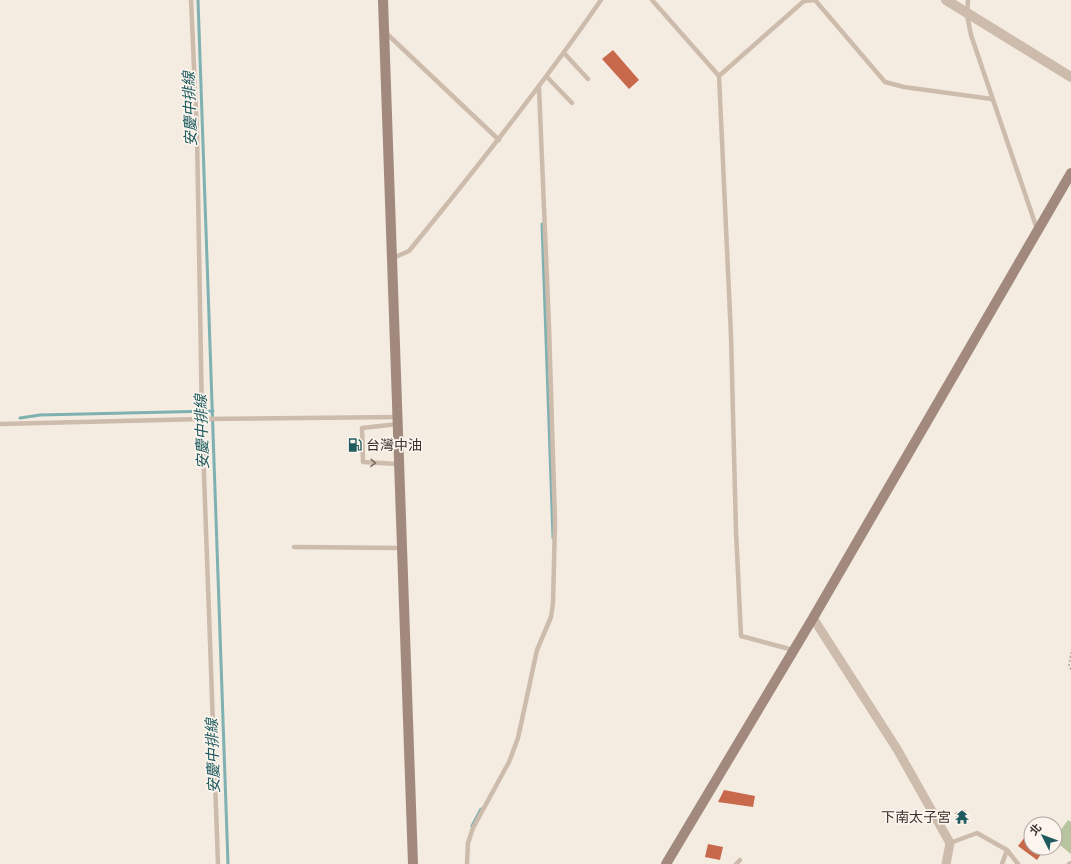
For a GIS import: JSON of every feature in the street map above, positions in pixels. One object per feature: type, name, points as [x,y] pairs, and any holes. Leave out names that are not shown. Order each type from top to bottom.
[{"type":"main road","points":[[383,0],[414,864]]},
{"type":"main road","points":[[666,864],[813,618],[1037,229],[1071,173]]},
{"type":"street","points":[[946,0],[968,15],[1071,77]]},
{"type":"street","points":[[813,618],[897,749],[950,843],[946,864]]},
{"type":"lane","points":[[191,0],[197,134],[218,864]]},
{"type":"lane","points":[[393,258],[409,251],[499,140],[539,88],[601,0]]},
{"type":"lane","points":[[652,0],[719,76],[731,336],[736,531],[741,636],[793,650]]},
{"type":"lane","points":[[719,76],[804,1],[814,0],[885,82],[904,87],[992,99]]},
{"type":"lane","points":[[968,0],[968,15],[971,36],[1037,229]]},
{"type":"lane","points":[[384,31],[499,140]]},
{"type":"lane","points":[[564,53],[588,79]]},
{"type":"lane","points":[[547,77],[572,103]]},
{"type":"lane","points":[[467,864],[468,843],[473,828],[509,762],[518,738],[537,650],[551,616],[554,603],[554,506],[539,88]]},
{"type":"lane","points":[[0,424],[205,419],[398,421]]},
{"type":"lane","points":[[398,421],[362,428],[363,462],[399,464]]},
{"type":"lane","points":[[294,547],[402,548]]},
{"type":"lane","points":[[950,843],[977,833],[1007,850],[1018,864]]},
{"type":"lane","points":[[1002,864],[1007,850]]},
{"type":"path","points":[[1071,652],[1069,666],[1071,670]]},
{"type":"green space","points":[[1068,820],[1071,822],[1071,854],[1063,848],[1063,827]]},
{"type":"building","points":[[613,50],[639,80],[629,89],[602,59]]},
{"type":"building","points":[[724,790],[755,796],[753,807],[718,802]]},
{"type":"building","name":"下南太子宮","points":[[965,810],[968,821],[958,824],[955,813]]},
{"type":"building","points":[[1023,839],[1023,850],[1018,846]]},
{"type":"building","points":[[708,844],[723,847],[720,860],[705,857]]},
{"type":"building","points":[[1032,856],[1040,856],[1037,860]]},
{"type":"waterway","name":"安慶中排線","points":[[198,0],[228,864]]},
{"type":"waterway","points":[[542,224],[553,538]]},
{"type":"waterway","points":[[20,418],[40,415],[213,411]]},
{"type":"waterway","points":[[472,826],[481,809]]},
{"type":"place","name":"台灣中油","points":[[355,445]]},
{"type":"place","name":"下南太子宮","points":[[962,817]]}]
